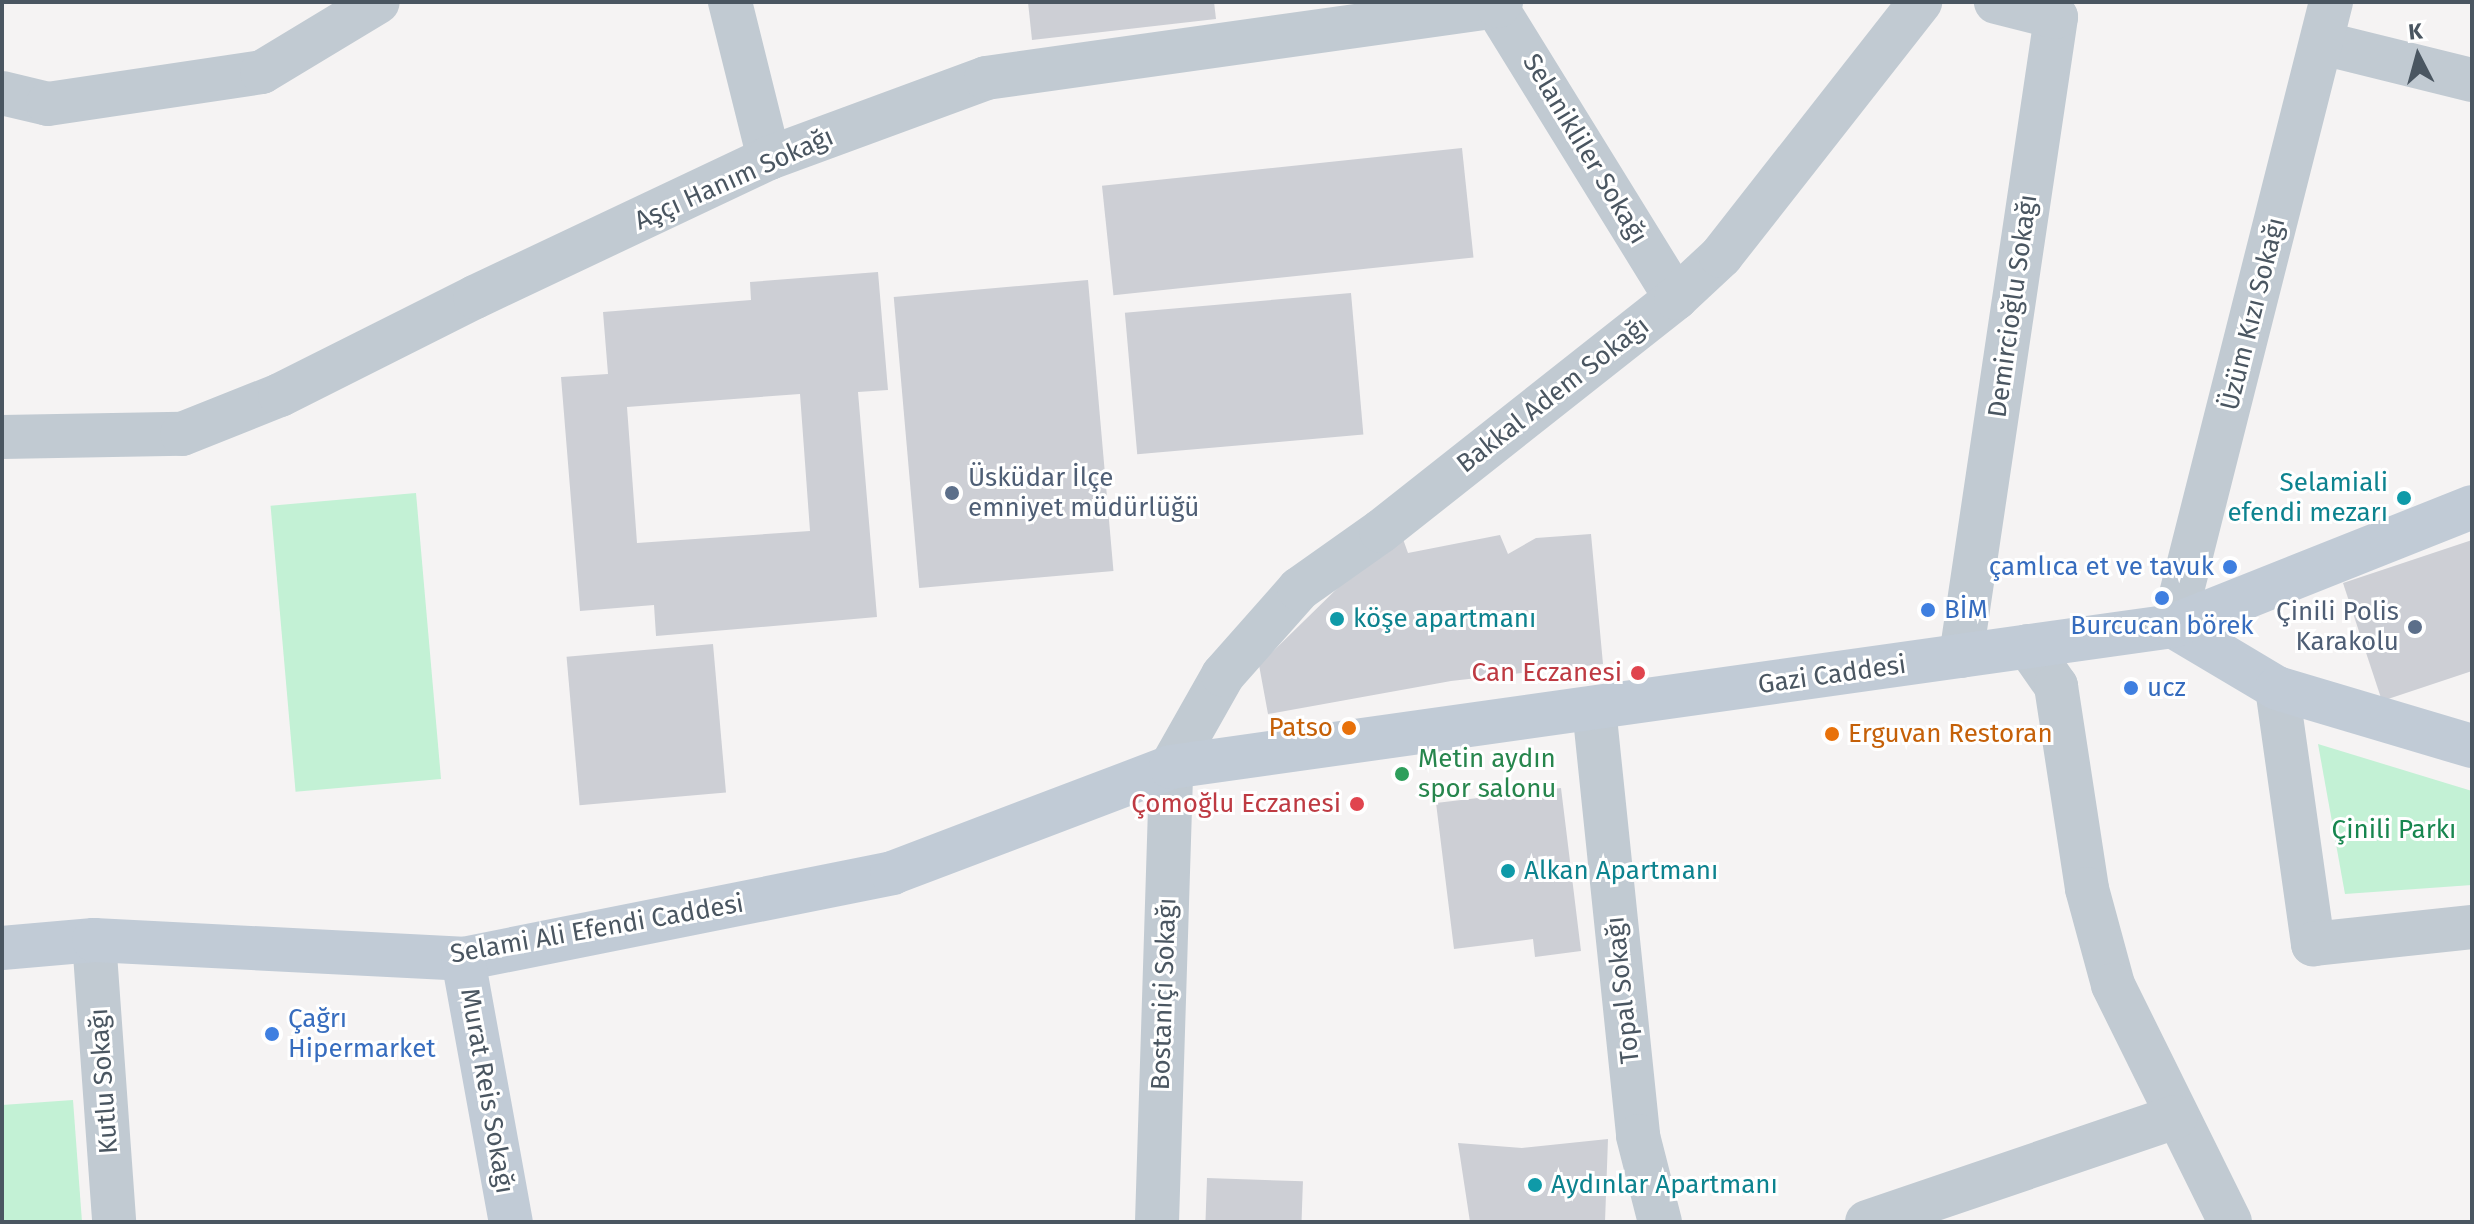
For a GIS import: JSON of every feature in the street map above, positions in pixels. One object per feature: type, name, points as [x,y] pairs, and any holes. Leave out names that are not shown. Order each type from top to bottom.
[{"type":"street","points":[[2,93],[48,104],[262,72],[378,2]]},
{"type":"street","points":[[730,2],[769,158]]},
{"type":"street","name":"Bakkal Adem Sokağı","points":[[1171,767],[1223,675],[1299,589],[1381,531],[1676,298],[1721,256],[1920,2]]},
{"type":"street","name":"Demircioğlu Sokağı","points":[[1961,656],[2056,17],[1996,2]]},
{"type":"street","name":"Aşçı Hanım Sokağı","points":[[2,437],[182,434],[280,395],[475,297],[769,158],[986,78],[1498,3]]},
{"type":"street","name":"Selanikliler Sokağı","points":[[1498,3],[1676,298]]},
{"type":"street","points":[[2326,22],[2472,80]]},
{"type":"street","name":"Üzüm Kızı Sokağı","points":[[2173,626],[2326,22]]},
{"type":"street","name":"Gazi Caddesi","points":[[1171,767],[2173,626],[2472,507]]},
{"type":"street","points":[[2173,626],[2277,688],[2472,746]]},
{"type":"street","points":[[2028,646],[2056,686],[2087,889],[2113,985],[2230,1222]]},
{"type":"street","points":[[2277,688],[2313,944],[2472,927]]},
{"type":"street","name":"Topal Sokağı","points":[[1594,708],[1638,1136],[1660,1222]]},
{"type":"street","name":"Selami Ali Efendi Caddesi","points":[[2,948],[94,940],[463,959],[892,873],[1171,767]]},
{"type":"street","name":"Bostaniçi Sokağı","points":[[1157,1222],[1171,767]]},
{"type":"street","name":"Kutlu Sokağı","points":[[94,940],[114,1222]]},
{"type":"street","name":"Murat Reis Sokağı","points":[[463,959],[511,1222]]},
{"type":"street","points":[[1867,1222],[2176,1117]]},
{"type":"green space","points":[[416,493],[441,779],[296,792],[271,506]]},
{"type":"green space","name":"Çinili Parkı","points":[[2318,744],[2472,791],[2472,885],[2345,894]]},
{"type":"green space","points":[[73,1100],[82,1222],[2,1222],[2,1105]]},
{"type":"building","points":[[1028,2],[1214,2],[1216,19],[1032,40]]},
{"type":"building","points":[[1462,148],[1473,257],[1113,295],[1102,186]]},
{"type":"building","points":[[878,272],[888,390],[858,392],[877,617],[656,636],[654,605],[580,611],[561,377],[608,374],[603,312],[751,300],[750,282]],"holes":[[[800,394],[810,531],[637,543],[627,407]]]},
{"type":"building","points":[[1088,280],[1113,571],[919,588],[894,297]]},
{"type":"building","points":[[1351,293],[1363,434],[1137,454],[1125,313]]},
{"type":"building","points":[[1591,534],[1603,664],[1451,681],[1268,714],[1259,665],[1353,573],[1403,539],[1408,553],[1500,535],[1508,554],[1536,538]]},
{"type":"building","name":"Çinili Polis Karakolu","points":[[2472,540],[2472,671],[2382,701],[2343,583]]},
{"type":"building","points":[[713,644],[726,792],[580,805],[567,657]]},
{"type":"building","name":"Alkan Apartmanı","points":[[1561,788],[1581,951],[1535,957],[1533,939],[1454,949],[1436,803]]},
{"type":"building","name":"Aydınlar Apartmanı","points":[[1608,1139],[1605,1222],[1470,1222],[1458,1143],[1522,1148]]},
{"type":"building","points":[[1207,1178],[1303,1181],[1302,1222],[1205,1222]]},
{"type":"place","name":"Üsküdar İlçe emniyet müdürlüğü","points":[[952,493]]},
{"type":"place","name":"Selamiali efendi mezarı","points":[[2404,498]]},
{"type":"place","name":"çamlıca et ve tavuk","points":[[2230,567]]},
{"type":"place","name":"Burcucan börek","points":[[2162,598]]},
{"type":"place","name":"BİM","points":[[1928,610]]},
{"type":"place","name":"köşe apartmanı","points":[[1337,619]]},
{"type":"place","name":"Çinili Polis Karakolu","points":[[2415,627]]},
{"type":"place","name":"Can Eczanesi","points":[[1638,673]]},
{"type":"place","name":"ucz","points":[[2131,688]]},
{"type":"place","name":"Patso","points":[[1349,728]]},
{"type":"place","name":"Erguvan Restoran","points":[[1832,734]]},
{"type":"place","name":"Metin aydın spor salonu","points":[[1402,774]]},
{"type":"place","name":"Çomoğlu Eczanesi","points":[[1357,804]]},
{"type":"place","name":"Alkan Apartmanı","points":[[1508,871]]},
{"type":"place","name":"Çağrı Hipermarket","points":[[272,1034]]},
{"type":"place","name":"Aydınlar Apartmanı","points":[[1535,1185]]}]
